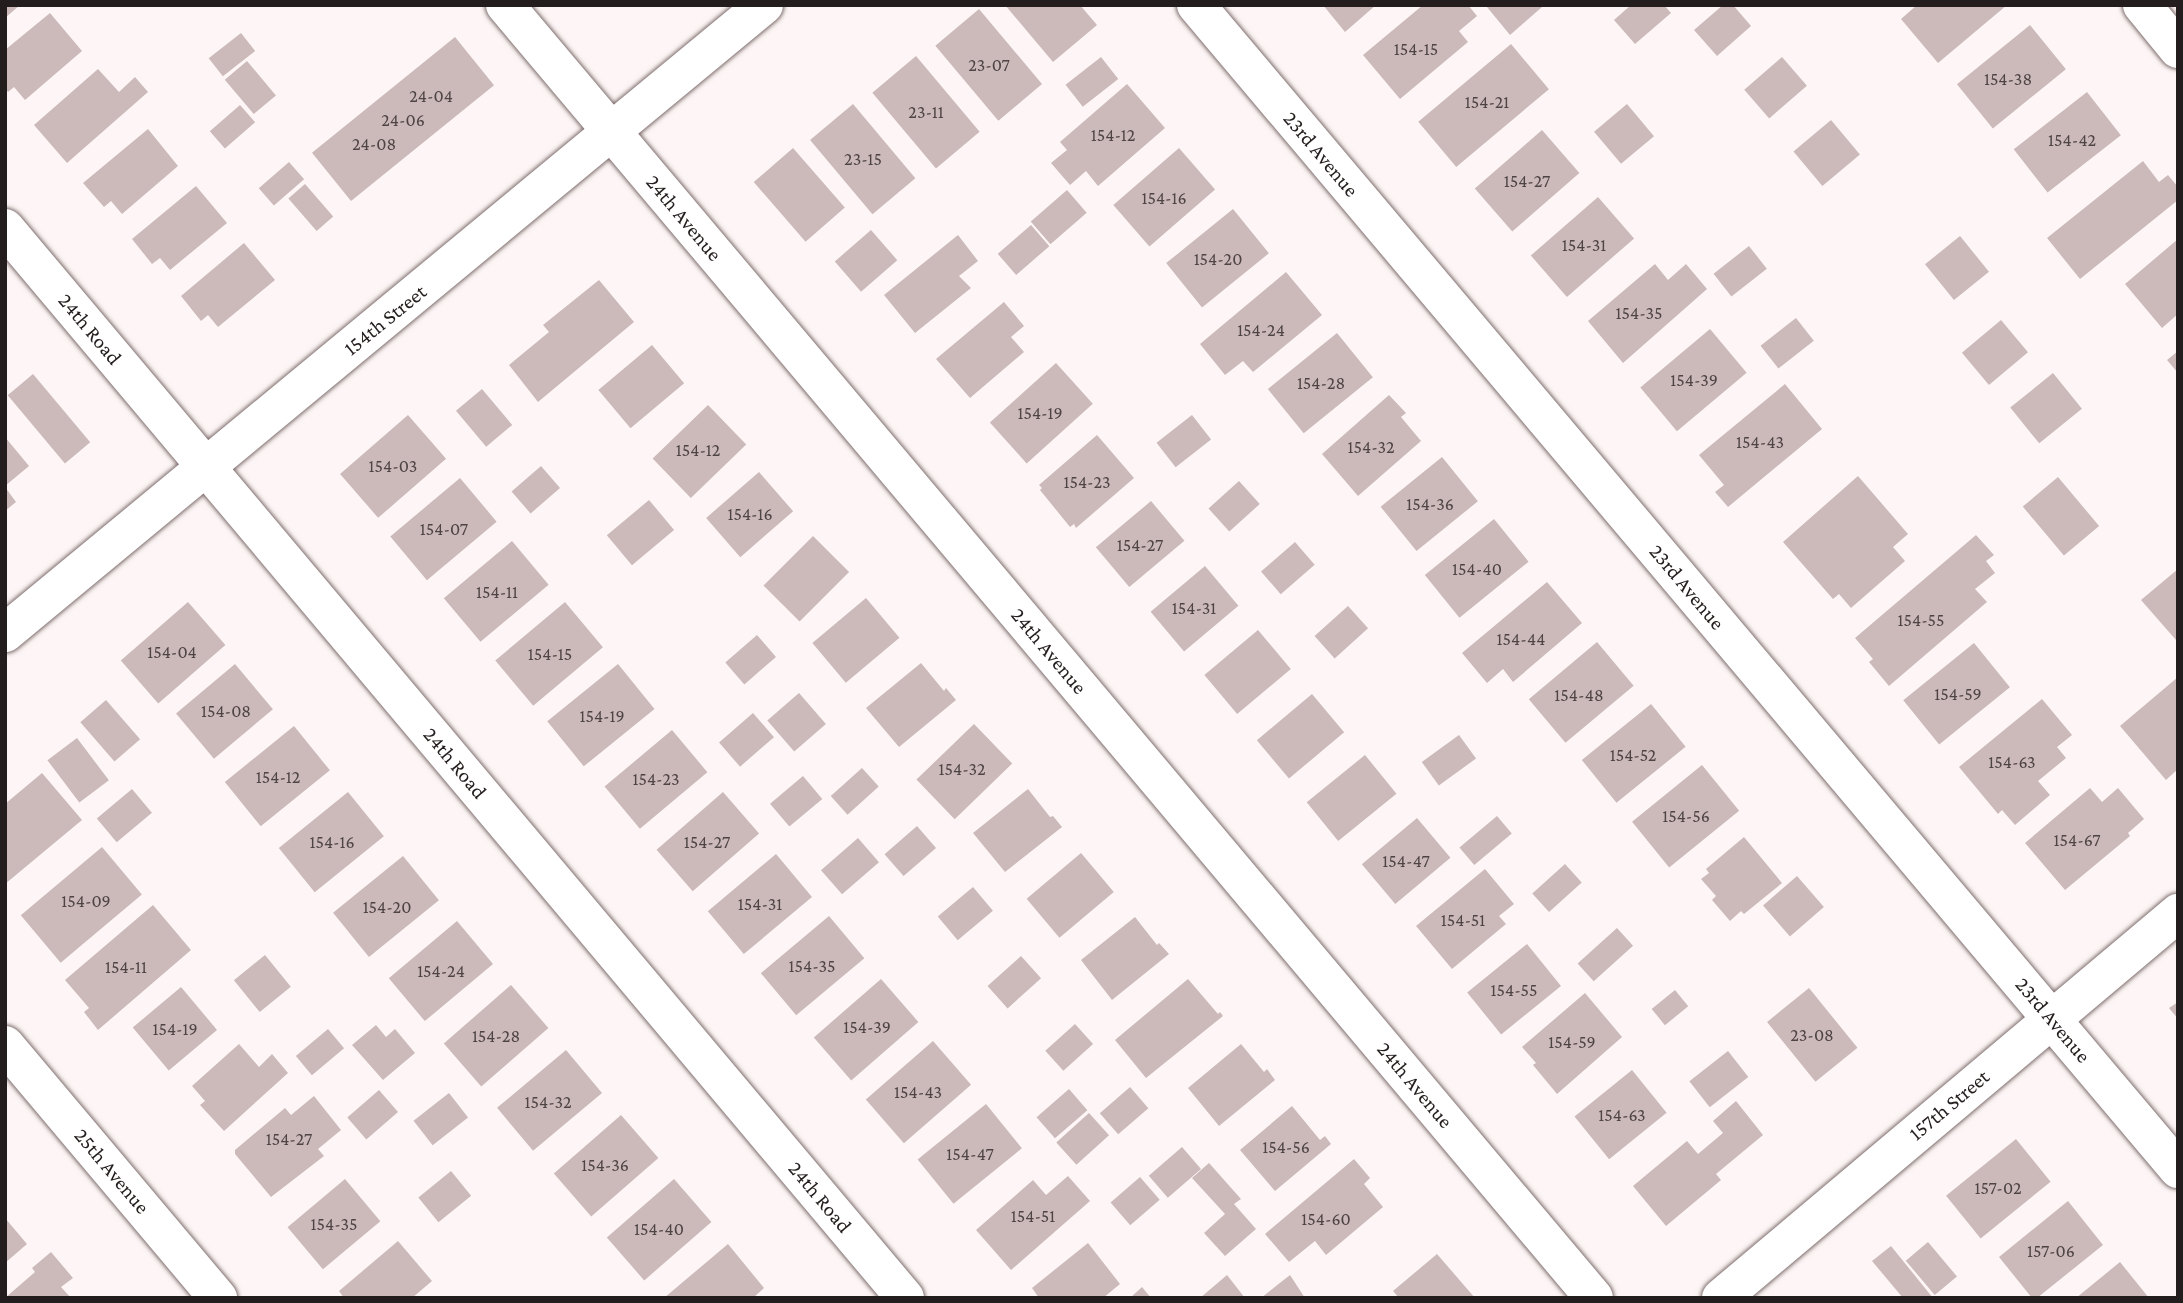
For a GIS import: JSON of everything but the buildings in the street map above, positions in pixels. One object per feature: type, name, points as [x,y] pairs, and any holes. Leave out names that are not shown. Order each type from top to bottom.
[{"type":"street","name":"24th Avenue","points":[[505,5],[1594,1298]]},
{"type":"street","name":"154th Street","points":[[5,634],[205,466],[613,134],[764,5]]},
{"type":"street","name":"23rd Avenue","points":[[1195,5],[2178,1169]]},
{"type":"street","points":[[2142,5],[2178,49]]},
{"type":"street","name":"24th Road","points":[[5,228],[905,1298]]},
{"type":"street","name":"157th Street","points":[[1721,1298],[2178,913]]},
{"type":"street","name":"25th Avenue","points":[[5,1045],[218,1298]]}]
